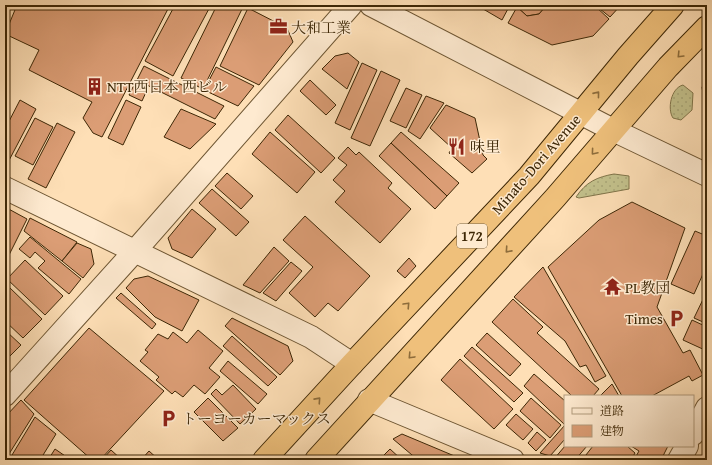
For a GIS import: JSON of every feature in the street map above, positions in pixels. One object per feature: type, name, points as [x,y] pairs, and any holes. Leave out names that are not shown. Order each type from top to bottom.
[{"type":"highway","name":"Minato-Dori Avenue","points":[[264,460],[529,176],[673,5]]},
{"type":"highway","name":"172","points":[[316,460],[369,400],[555,198],[668,67],[707,27]]},
{"type":"street","points":[[5,395],[134,252],[351,5]]},
{"type":"street","points":[[371,5],[613,130],[707,175]]},
{"type":"street","points":[[5,188],[311,337],[352,364]]},
{"type":"street","points":[[369,400],[513,460]]},
{"type":"street","points":[[694,432],[707,408]]},
{"type":"street","points":[[680,460],[686,447]]},
{"type":"shaded area","points":[[683,85],[693,93],[692,110],[681,120],[673,118],[670,104],[673,94]]},
{"type":"shaded area","points":[[614,174],[629,176],[629,189],[579,198],[576,197],[592,181]]},
{"type":"building","name":"NTT西日本 西ビル","points":[[17,5],[170,5],[102,137],[93,133],[83,118],[92,102],[29,70],[39,50],[5,34]]},
{"type":"building","points":[[175,5],[211,5],[173,76],[145,61]]},
{"type":"building","points":[[217,5],[239,5],[243,7],[203,89],[181,78]]},
{"type":"building","points":[[510,5],[502,20],[478,6]]},
{"type":"building","points":[[518,5],[547,5],[539,14],[527,16],[517,7]]},
{"type":"building","points":[[547,5],[594,5],[609,19],[593,36],[552,45],[508,23],[517,7],[527,16],[539,14]]},
{"type":"building","points":[[595,5],[621,5],[610,17]]},
{"type":"building","points":[[248,8],[287,28],[293,42],[259,85],[220,66]]},
{"type":"building","points":[[348,53],[359,62],[347,89],[322,69],[335,56]]},
{"type":"building","points":[[362,63],[377,70],[350,130],[335,123]]},
{"type":"building","points":[[144,66],[224,106],[215,119],[137,80]]},
{"type":"building","points":[[216,67],[254,86],[238,106],[204,90]]},
{"type":"building","points":[[381,71],[400,80],[370,146],[351,138]]},
{"type":"building","points":[[310,80],[336,105],[326,115],[300,91]]},
{"type":"building","points":[[707,81],[707,122],[702,87]]},
{"type":"building","points":[[134,85],[147,90],[142,101],[129,95]]},
{"type":"building","points":[[406,88],[422,95],[406,128],[390,121]]},
{"type":"building","points":[[426,96],[444,103],[420,139],[408,131]]},
{"type":"building","points":[[20,100],[36,109],[5,168],[5,129]]},
{"type":"building","points":[[126,100],[141,107],[123,145],[108,138]]},
{"type":"building","points":[[446,105],[475,118],[483,155],[487,159],[472,173],[449,153],[452,148],[430,128]]},
{"type":"building","points":[[181,109],[216,124],[190,149],[164,137]]},
{"type":"building","points":[[288,115],[335,158],[321,173],[275,130]]},
{"type":"building","points":[[35,118],[53,127],[33,165],[15,156]]},
{"type":"building","points":[[57,123],[75,132],[46,188],[28,179]]},
{"type":"building","points":[[270,132],[315,172],[297,193],[252,154]]},
{"type":"building","points":[[401,132],[459,183],[447,196],[391,143]]},
{"type":"building","points":[[391,143],[447,196],[435,209],[379,156]]},
{"type":"building","points":[[348,147],[356,155],[359,152],[392,183],[388,188],[411,209],[380,243],[335,202],[345,191],[333,180],[347,165],[338,158]]},
{"type":"building","points":[[227,173],[253,196],[241,209],[215,186]]},
{"type":"building","points":[[212,189],[249,222],[236,236],[199,203]]},
{"type":"building","name":"PL教団","points":[[632,202],[685,228],[657,307],[683,353],[690,350],[703,375],[692,381],[689,376],[654,395],[621,395],[548,267],[599,220]]},
{"type":"building","points":[[5,207],[27,219],[5,263]]},
{"type":"building","points":[[192,209],[216,229],[192,258],[172,249],[168,238]]},
{"type":"building","points":[[305,216],[370,276],[338,311],[328,303],[315,317],[289,293],[313,267],[283,240]]},
{"type":"building","points":[[30,218],[77,242],[62,261],[24,231]]},
{"type":"building","points":[[695,231],[707,236],[707,265],[694,294],[671,284]]},
{"type":"building","points":[[30,237],[81,279],[69,294],[38,268],[45,261],[35,252],[30,258],[19,249]]},
{"type":"building","points":[[77,243],[91,249],[94,264],[83,278],[62,261]]},
{"type":"building","points":[[274,247],[289,261],[260,293],[243,285]]},
{"type":"building","points":[[409,258],[416,266],[405,278],[397,271]]},
{"type":"building","points":[[25,260],[63,296],[45,315],[7,279]]},
{"type":"building","points":[[291,262],[302,271],[276,301],[263,293]]},
{"type":"building","points":[[543,267],[606,376],[595,382],[586,365],[580,367],[565,341],[514,297]]},
{"type":"building","points":[[148,276],[199,300],[182,331],[155,317],[126,288],[134,279]]},
{"type":"building","points":[[9,287],[42,319],[23,338],[5,321],[5,291]]},
{"type":"building","points":[[707,291],[707,314],[703,322],[694,318]]},
{"type":"building","points":[[121,293],[156,324],[152,329],[116,298]]},
{"type":"building","points":[[513,299],[543,327],[537,333],[599,389],[594,395],[571,395],[492,322]]},
{"type":"building","points":[[232,318],[288,346],[293,361],[280,375],[225,326]]},
{"type":"building","points":[[692,320],[707,327],[707,351],[683,340]]},
{"type":"building","points":[[89,328],[164,391],[100,460],[92,460],[24,400]]},
{"type":"building","points":[[198,330],[223,351],[209,368],[220,377],[205,394],[194,385],[183,397],[175,391],[172,394],[156,380],[159,377],[140,361],[148,352],[145,350],[158,334],[168,339],[173,332],[187,343]]},
{"type":"building","points":[[6,331],[21,345],[5,361],[5,332]]},
{"type":"building","points":[[487,333],[521,364],[510,376],[476,345]]},
{"type":"building","points":[[232,336],[277,377],[268,386],[223,346]]},
{"type":"building","points":[[472,347],[523,393],[514,402],[464,356]]},
{"type":"building","points":[[460,359],[513,409],[494,429],[441,380]]},
{"type":"building","points":[[228,361],[267,394],[258,404],[220,371]]},
{"type":"building","points":[[534,374],[564,400],[564,424],[524,386]]},
{"type":"building","points":[[612,384],[618,395],[601,395]]},
{"type":"building","points":[[233,385],[256,409],[240,424],[211,394],[216,389],[222,395]]},
{"type":"building","points":[[208,398],[238,428],[223,441],[194,412]]},
{"type":"building","points":[[531,398],[561,425],[550,438],[520,411]]},
{"type":"building","points":[[21,400],[34,414],[9,454],[5,451],[5,417]]},
{"type":"building","points":[[516,414],[533,429],[523,440],[506,425]]},
{"type":"building","points":[[35,417],[56,434],[40,460],[9,460]]},
{"type":"building","points":[[564,426],[564,440],[550,456],[540,453]]},
{"type":"building","points":[[537,432],[546,440],[536,451],[528,443]]},
{"type":"building","points":[[402,434],[464,460],[418,460],[393,439]]},
{"type":"building","points":[[707,444],[707,460],[702,460]]},
{"type":"building","points":[[564,447],[586,447],[575,460],[554,459]]},
{"type":"building","points":[[592,447],[628,447],[635,453],[631,460],[582,460]]},
{"type":"building","points":[[633,447],[668,447],[661,460],[634,460],[639,451]]},
{"type":"building","points":[[55,449],[71,460],[48,460]]},
{"type":"building","points":[[390,449],[402,460],[379,460]]},
{"type":"building","points":[[111,450],[122,460],[102,460]]},
{"type":"building","points":[[149,451],[159,460],[141,460]]},
{"type":"place","name":"大和工業","points":[[278,27]]},
{"type":"place","name":"NTT西日本 西ビル","points":[[94,86]]},
{"type":"place","name":"味里","points":[[457,146]]},
{"type":"place","name":"PL教団","points":[[612,287]]},
{"type":"place","name":"Times","points":[[676,318]]},
{"type":"place","name":"トーヨーカーマックス","points":[[169,418]]}]
